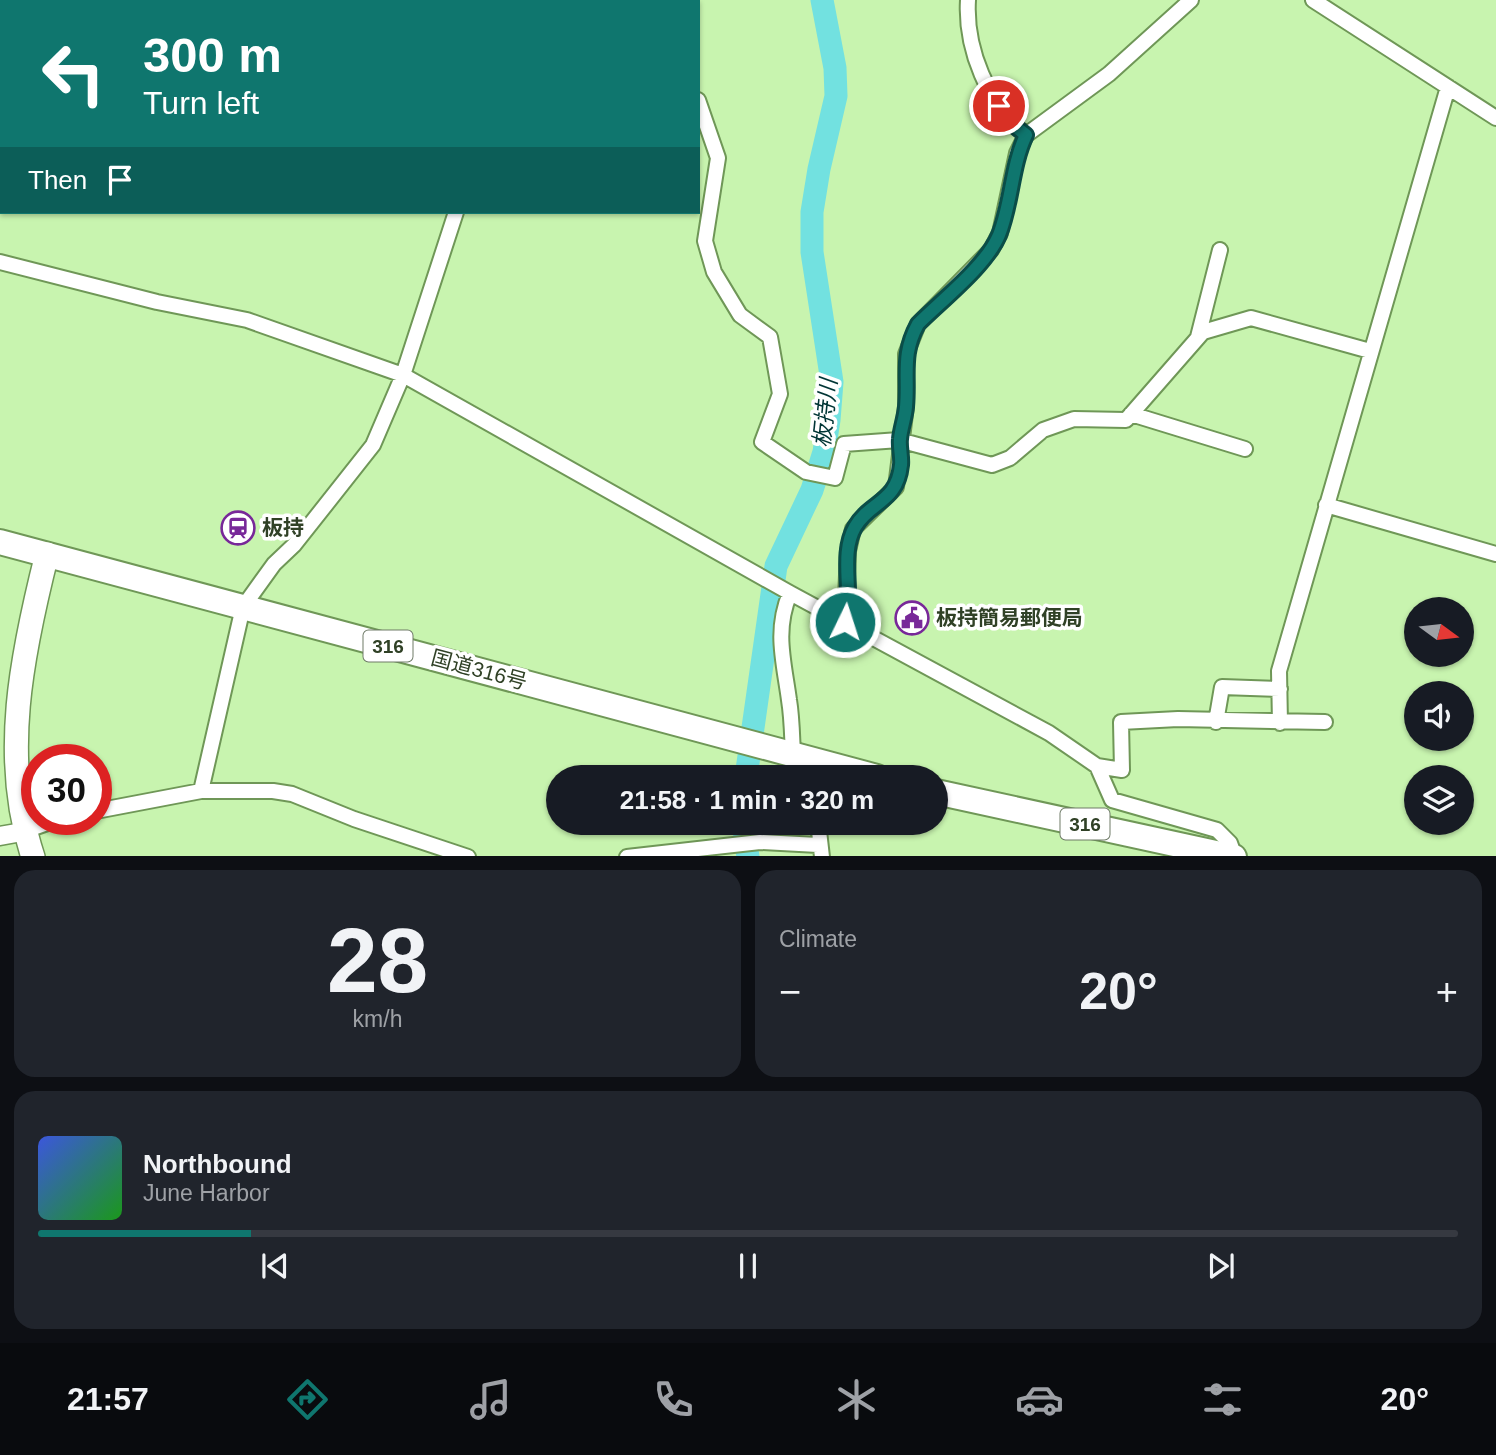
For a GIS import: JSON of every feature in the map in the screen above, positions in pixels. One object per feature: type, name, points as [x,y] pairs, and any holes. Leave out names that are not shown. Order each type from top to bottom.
[{"type":"highway","name":"国道316号","points":[[0,542],[728,737],[818,765]]},
{"type":"highway","name":"316","points":[[948,795],[1235,856]]},
{"type":"main road","points":[[33,856],[11,834],[11,710],[47,554]]},
{"type":"street","points":[[968,0],[967,33],[973,52],[1007,120],[1026,135]]},
{"type":"street","points":[[845,622],[848,551],[853,529],[895,487],[901,465],[900,440],[906,406],[906,354],[918,324],[991,250],[1000,233],[1017,153],[1026,135],[1109,74],[1191,0]]},
{"type":"street","points":[[1313,0],[1496,118]]},
{"type":"street","points":[[1280,723],[1279,671],[1448,87]]},
{"type":"street","points":[[700,106],[718,159],[705,240],[713,272],[740,316],[770,337],[780,394],[762,442],[806,472],[835,478],[844,443],[900,440],[992,465],[1010,458],[1043,430],[1074,419],[1126,420],[1203,332],[1251,318],[1370,351]]},
{"type":"street","points":[[201,790],[243,607],[274,564],[294,545],[373,446],[403,375],[455,214]]},
{"type":"street","points":[[1198,337],[1220,250]]},
{"type":"street","points":[[0,261],[144,299],[247,320],[403,375],[786,590],[1033,724],[1097,766],[1122,770],[1121,722],[1325,722]]},
{"type":"street","points":[[1131,414],[1245,449]]},
{"type":"street","points":[[1326,505],[1496,554]]},
{"type":"street","points":[[786,590],[780,653],[798,761]]},
{"type":"street","points":[[1216,722],[1222,687],[1280,689]]},
{"type":"street","points":[[1097,766],[1112,800],[1217,830],[1230,843],[1235,856]]},
{"type":"street","points":[[112,808],[201,790],[292,794],[354,819],[468,856]]},
{"type":"street","points":[[627,856],[760,842],[820,850]]},
{"type":"waterway","name":"板持川","points":[[748,765],[776,566],[812,490],[824,452],[829,420],[832,382],[812,252],[812,212],[836,96],[835,68],[822,0]]},
{"type":"waterway","name":"板持川","points":[[745,835],[748,856]]},
{"type":"place","name":"板持","points":[[238,528]]},
{"type":"place","name":"板持簡易郵便局","points":[[912,618]]},
{"type":"route","points":[[845,622],[848,615],[848,551],[853,529],[887,498],[895,487],[901,465],[900,440],[906,406],[906,354],[910,339],[918,324],[991,250],[1000,233],[1017,153],[1026,135],[1007,120],[999,106]]}]
